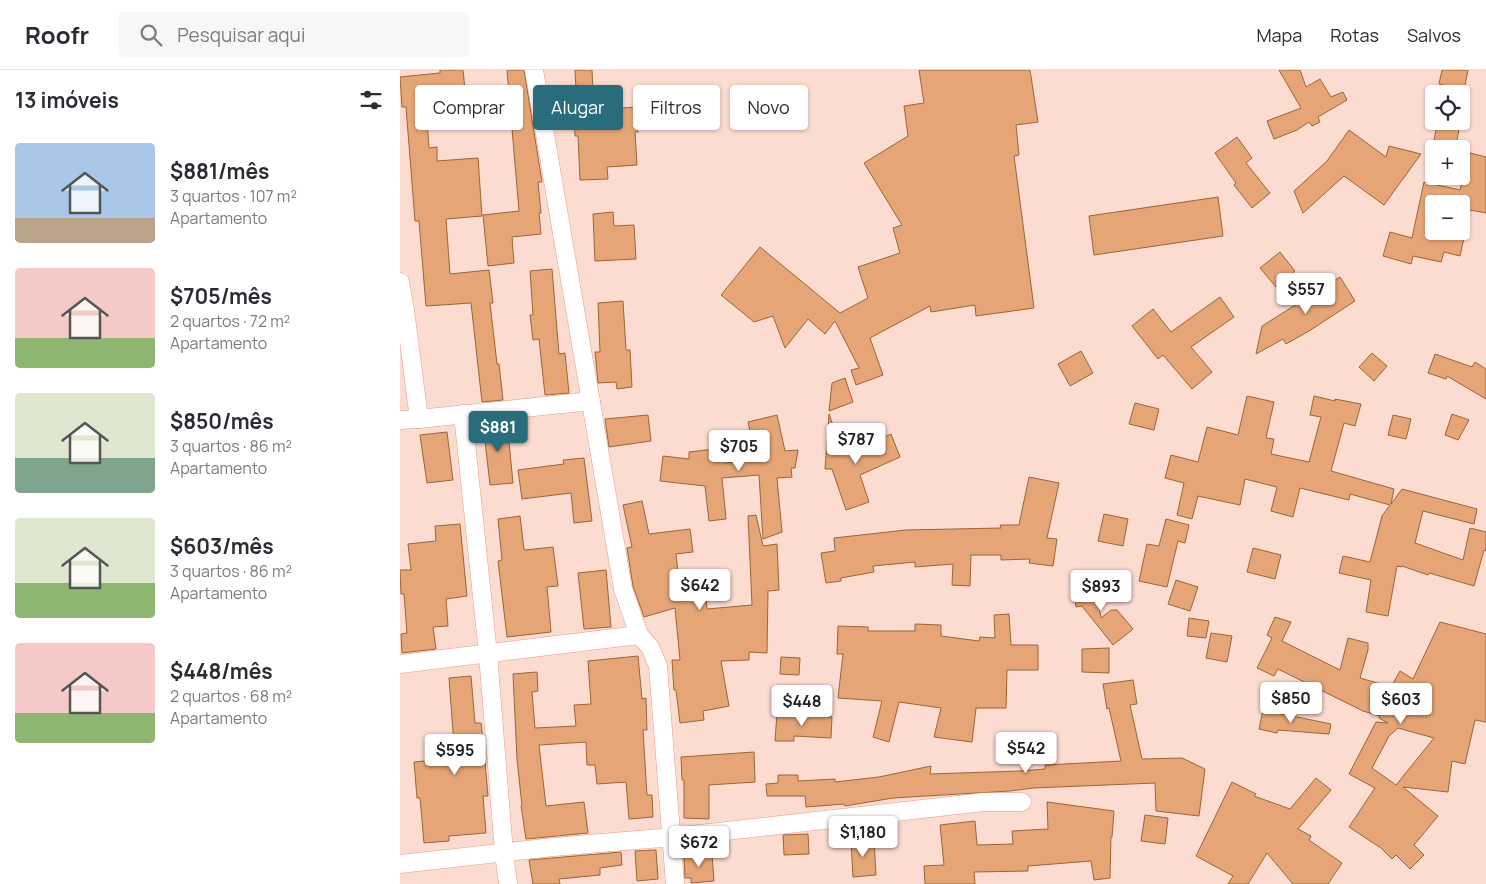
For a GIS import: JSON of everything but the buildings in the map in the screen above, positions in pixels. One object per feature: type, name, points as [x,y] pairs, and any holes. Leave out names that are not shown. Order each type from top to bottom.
[{"type":"street","points":[[534,70],[623,589],[639,635],[650,647],[658,666],[676,884]]},
{"type":"street","points":[[400,282],[419,419]]},
{"type":"street","points":[[400,420],[591,401]]},
{"type":"street","points":[[463,414],[488,654],[508,884]]},
{"type":"street","points":[[400,664],[639,635]]},
{"type":"street","points":[[400,864],[673,837],[984,802],[1022,802]]}]
